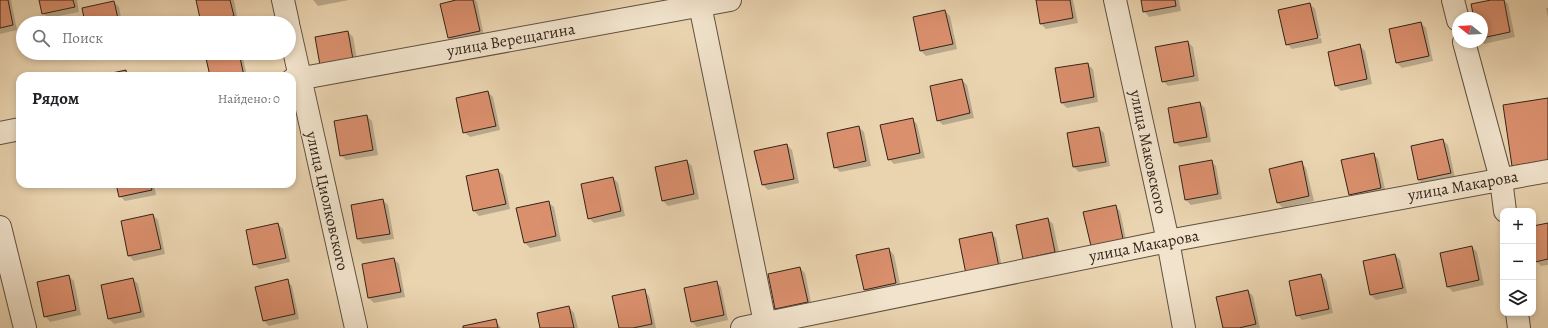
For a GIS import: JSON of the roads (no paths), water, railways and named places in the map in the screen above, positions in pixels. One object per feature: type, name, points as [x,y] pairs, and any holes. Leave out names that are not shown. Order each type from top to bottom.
[{"type":"street","points":[[283,0],[286,16]]},
{"type":"street","name":"улица Верещагина","points":[[296,79],[699,3],[730,0]]},
{"type":"street","name":"улица Маковского","points":[[1115,0],[1168,241],[1184,328]]},
{"type":"street","points":[[1453,0],[1456,12]]},
{"type":"street","points":[[699,3],[766,326]]},
{"type":"street","points":[[1466,48],[1501,179],[1505,208]]},
{"type":"street","name":"улица Циолковского","points":[[293,60],[295,72]]},
{"type":"street","name":"улица Циолковского","points":[[296,79],[356,328]]},
{"type":"street","points":[[0,133],[16,130]]},
{"type":"street","name":"улица Макарова","points":[[742,328],[766,326],[1168,241],[1548,171]]},
{"type":"street","points":[[0,227],[25,328]]},
{"type":"street","points":[[1517,316],[1519,328]]}]
